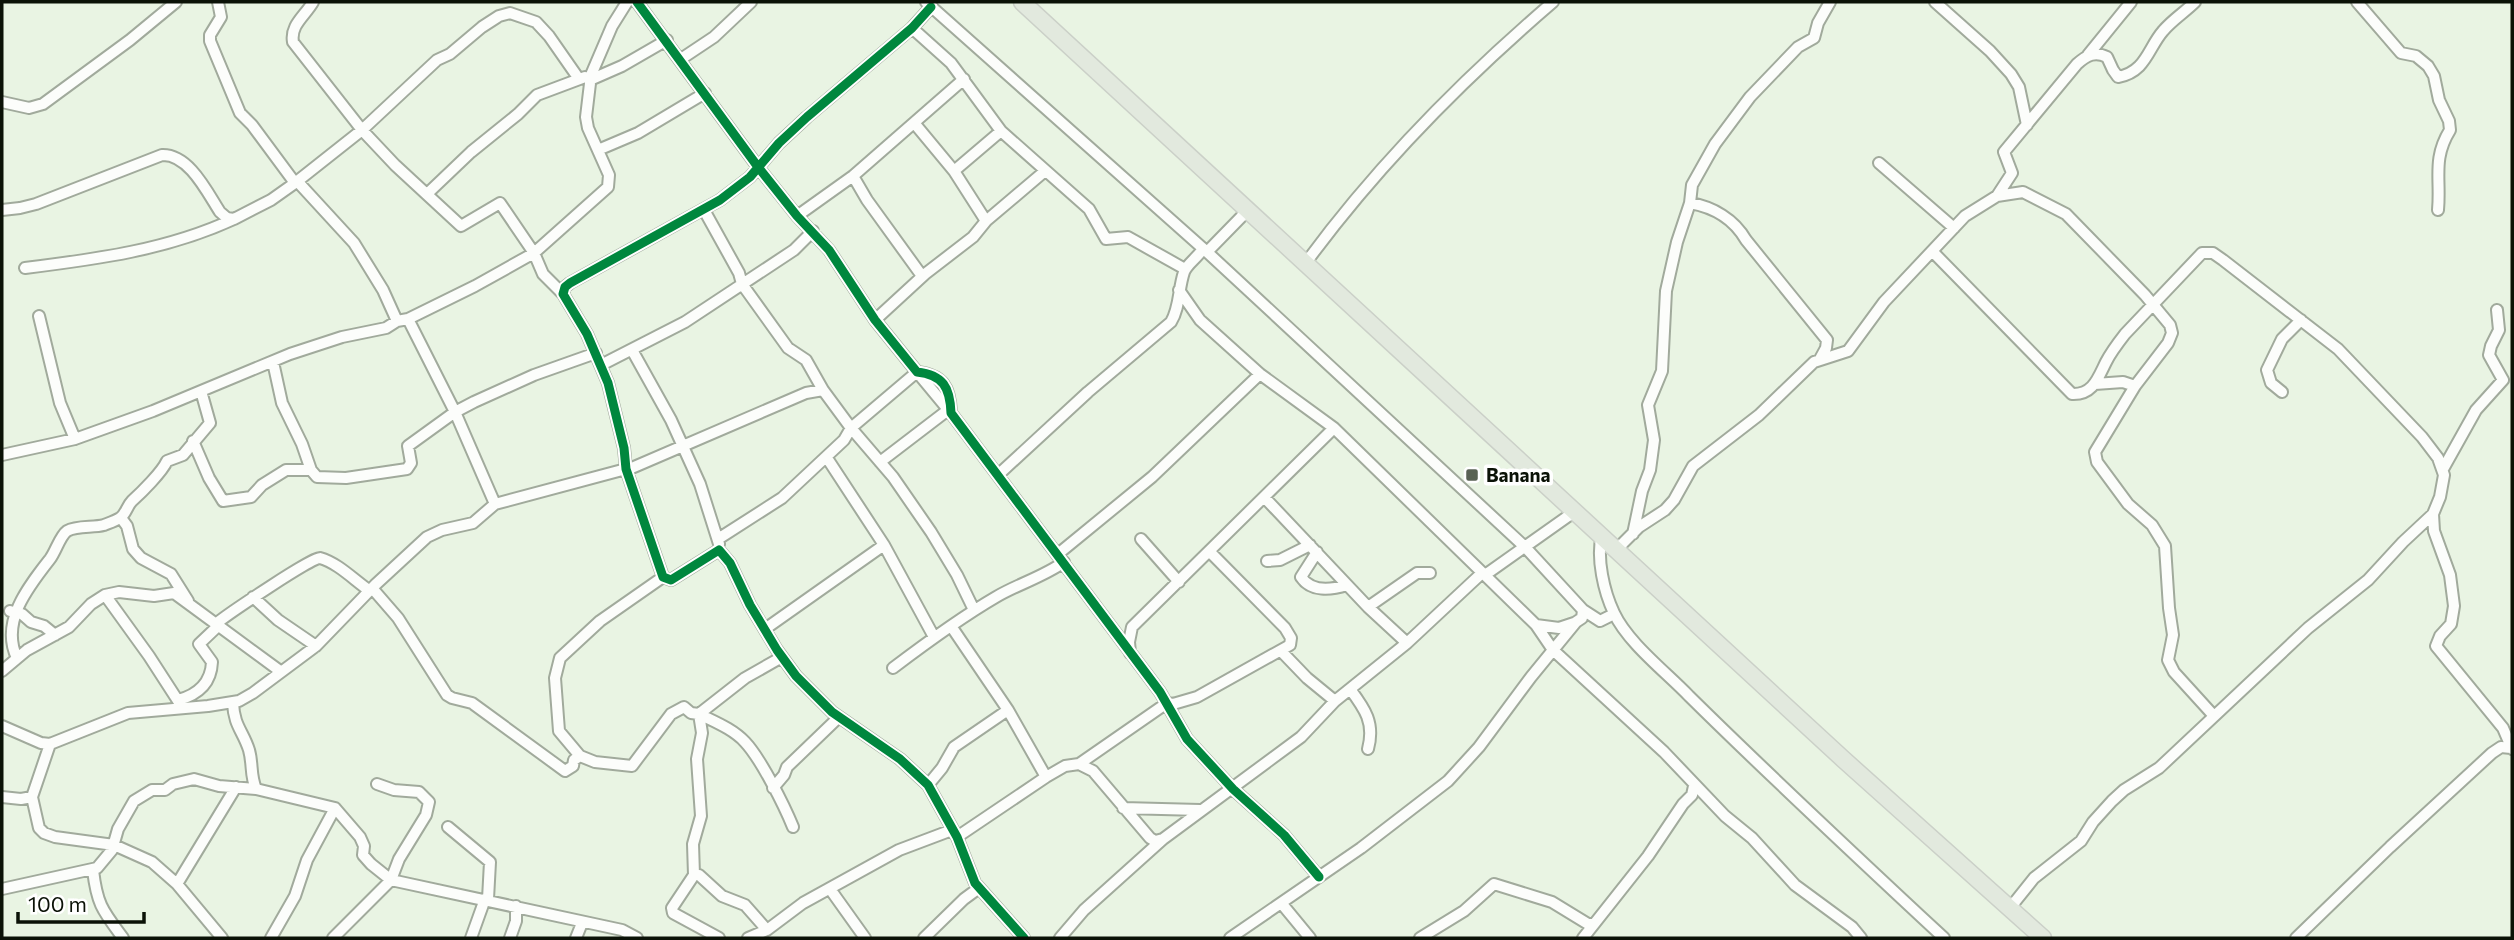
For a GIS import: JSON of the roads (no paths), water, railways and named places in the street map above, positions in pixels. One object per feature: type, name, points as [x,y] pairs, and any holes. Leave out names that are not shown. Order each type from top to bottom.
[{"type":"highway","points":[[1022,2],[1833,750],[2043,938]]},
{"type":"street","points":[[2,102],[29,108],[43,104],[130,40],[176,2]]},
{"type":"street","points":[[218,2],[221,17],[210,35],[210,41],[240,113],[296,182],[354,243],[403,320],[455,412],[495,504]]},
{"type":"street","points":[[313,2],[295,26],[293,42],[362,130],[395,165],[461,226],[500,203],[534,253],[542,274],[563,294],[601,365],[618,424],[626,469],[663,577]]},
{"type":"street","points":[[505,2],[510,13]]},
{"type":"street","points":[[2,455],[75,439],[342,337],[386,328],[474,286],[534,253],[608,187],[609,175],[588,128],[587,78],[627,2]]},
{"type":"street","points":[[637,2],[758,167],[797,216],[829,250],[875,320],[917,372],[933,374],[944,383],[949,395],[950,412],[1167,703],[1187,739],[1233,789],[1284,835],[1319,877]]},
{"type":"street","points":[[681,59],[714,37],[751,2]]},
{"type":"street","points":[[1305,264],[1345,210],[1446,100],[1553,2]]},
{"type":"street","points":[[1633,534],[1642,491],[1650,470],[1654,440],[1648,405],[1661,371],[1666,291],[1677,242],[1690,203],[1692,185],[1714,144],[1737,112],[1778,66],[1798,47],[1814,38],[1818,23],[1830,2]]},
{"type":"street","points":[[1935,2],[1990,51],[2011,74],[2019,87],[2027,125]]},
{"type":"street","points":[[2088,55],[2101,54],[2107,57],[2116,75],[2121,77],[2141,64],[2164,29],[2195,2]]},
{"type":"street","points":[[2357,2],[2401,53],[2416,57],[2428,66],[2434,76],[2439,100],[2451,130],[2443,142],[2438,162],[2438,210]]},
{"type":"street","points":[[1997,196],[2012,173],[2004,152],[2057,86],[2088,55],[2127,3]]},
{"type":"street","points":[[563,294],[570,283],[704,210],[750,177],[779,142],[912,28],[929,4],[1205,251],[1525,547],[1583,610],[1600,621],[1614,614]]},
{"type":"street","points":[[25,268],[132,253],[172,243],[234,219],[271,200],[362,130],[438,60],[462,46],[493,19],[510,13],[536,22],[587,78]]},
{"type":"street","points":[[912,28],[951,63],[1002,131],[1089,209],[1105,239],[1128,237],[1185,269]]},
{"type":"street","points":[[428,193],[537,95],[622,66],[667,40]]},
{"type":"street","points":[[797,216],[853,176],[964,79]]},
{"type":"street","points":[[598,150],[638,132],[705,93]]},
{"type":"street","points":[[915,124],[954,172],[986,221]]},
{"type":"street","points":[[954,172],[1002,131]]},
{"type":"street","points":[[2,210],[36,204],[168,155],[185,163],[222,215],[234,219]]},
{"type":"street","points":[[1879,163],[1954,229]]},
{"type":"street","points":[[875,320],[922,276],[973,237],[986,221],[1045,170]]},
{"type":"street","points":[[853,176],[867,200],[922,276]]},
{"type":"street","points":[[1617,549],[1639,527],[1665,510],[1674,500],[1693,466],[1759,415],[1798,376],[1820,359],[1848,351],[1873,314],[1971,211],[1997,196],[2023,192],[2066,214],[2170,325],[2171,337],[2135,386],[2096,449],[2097,462],[2128,504],[2160,534],[2165,546],[2173,635],[2168,660],[2174,672],[2214,716]]},
{"type":"street","points":[[1690,203],[1725,216],[1740,228],[1746,240],[1827,340],[1820,359]]},
{"type":"street","points":[[704,210],[739,273],[742,284],[788,348],[806,360],[823,390],[931,532],[974,610]]},
{"type":"street","points":[[998,475],[1097,384],[1171,322],[1178,311],[1179,290],[1185,269],[1248,210]]},
{"type":"street","points":[[601,365],[685,321],[794,250],[813,231]]},
{"type":"street","points":[[1932,251],[2068,392],[2076,395],[2095,384],[2113,349],[2196,257],[2206,252],[2213,254],[2301,320],[2357,367],[2381,396],[2422,437],[2443,469]]},
{"type":"street","points":[[1179,290],[1200,320],[1260,374],[1334,428],[1536,625],[1553,650],[1664,752],[1694,786],[1752,838],[1799,888],[1845,922],[1861,938]]},
{"type":"street","points":[[2296,938],[2493,753],[2501,747],[2512,748],[2503,728],[2437,646],[2440,636],[2451,624],[2454,606],[2451,575],[2434,531],[2433,514],[2443,487],[2443,469],[2476,411],[2503,380],[2489,355],[2492,341],[2499,330],[2497,310]]},
{"type":"street","points":[[39,316],[60,403],[75,439]]},
{"type":"street","points":[[2282,391],[2271,383],[2267,370],[2282,339],[2301,320]]},
{"type":"street","points":[[632,350],[671,421],[701,484],[719,545],[750,605],[782,657],[820,701],[900,759],[928,785],[979,888],[1024,938]]},
{"type":"street","points":[[273,362],[282,403],[311,470],[317,477],[346,478],[407,469],[411,463],[408,446],[455,412],[534,375],[596,353]]},
{"type":"street","points":[[663,577],[671,580],[682,574],[782,498],[827,458],[851,428],[917,372]]},
{"type":"street","points":[[893,668],[934,636],[1061,558],[1142,486],[1260,374]]},
{"type":"street","points":[[2095,384],[2123,382],[2135,386]]},
{"type":"street","points":[[2,726],[41,743],[50,744],[128,713],[180,704],[233,703],[253,693],[316,646],[371,589],[427,537],[442,530],[473,523],[495,504],[626,469],[710,436],[806,393],[823,390]]},
{"type":"street","points":[[17,658],[5,645],[3,635],[6,614],[30,580],[54,553],[65,532],[99,526],[121,518],[131,502],[163,471],[167,461],[183,454],[209,425],[201,391]]},
{"type":"street","points":[[880,462],[950,412]]},
{"type":"street","points":[[1112,630],[1123,631],[1132,627],[1334,428]]},
{"type":"street","points":[[194,441],[209,478],[223,501],[251,497],[262,485],[286,470],[311,470]]},
{"type":"street","points":[[827,458],[884,545],[934,636]]},
{"type":"street","points":[[1264,496],[1368,607],[1407,643]]},
{"type":"street","points":[[1060,938],[1084,910],[1163,839],[1301,737],[1335,701],[1407,643],[1484,574],[1574,512]]},
{"type":"street","points":[[2010,908],[2034,878],[2081,841],[2093,822],[2112,801],[2124,790],[2159,768],[2308,628],[2368,580],[2433,514]]},
{"type":"street","points":[[121,518],[127,526],[132,549],[141,558],[171,574],[187,596],[189,604]]},
{"type":"street","points":[[1602,535],[1599,545],[1602,570],[1614,614],[1629,636],[1727,733],[1944,938]]},
{"type":"street","points":[[1142,539],[1179,582]]},
{"type":"street","points":[[765,629],[884,545]]},
{"type":"street","points":[[1266,561],[1280,560],[1313,548]]},
{"type":"street","points":[[1313,548],[1302,580],[1315,589],[1348,585]]},
{"type":"street","points":[[748,938],[767,930],[803,903],[899,850],[954,834],[1065,766],[1079,764],[1167,703],[1197,697],[1291,643],[1285,628],[1210,552]]},
{"type":"street","points":[[180,704],[205,685],[212,662],[198,645],[237,607],[300,569],[313,558],[319,557],[371,589],[398,618],[447,695],[472,703],[488,713],[565,771],[573,766],[574,760],[580,756]]},
{"type":"street","points":[[1368,607],[1417,573],[1430,573]]},
{"type":"street","points":[[663,577],[600,621],[560,657],[555,678],[559,731],[580,756],[595,762],[632,766],[671,714],[684,706],[691,713],[732,731],[746,743],[782,799],[793,827]]},
{"type":"street","points":[[2,671],[17,658],[69,627],[91,604],[105,595],[119,592],[154,596],[174,593],[280,671]]},
{"type":"street","points":[[105,595],[180,704]]},
{"type":"street","points":[[253,597],[278,620],[316,646]]},
{"type":"street","points":[[1536,625],[1559,628],[1582,618],[1583,610]]},
{"type":"street","points":[[6,614],[22,614],[55,635]]},
{"type":"street","points":[[1230,938],[1282,904],[1448,781],[1479,747],[1576,622]]},
{"type":"street","points":[[951,626],[1008,710],[1046,777]]},
{"type":"street","points":[[1130,653],[1132,627]]},
{"type":"street","points":[[1281,651],[1307,678],[1335,701]]},
{"type":"street","points":[[699,715],[745,678],[782,657]]},
{"type":"street","points":[[1350,689],[1370,718],[1372,727],[1368,749]]},
{"type":"street","points":[[233,703],[237,727],[248,748],[256,789]]},
{"type":"street","points":[[928,785],[954,747],[1008,710]]},
{"type":"street","points":[[699,715],[702,733],[697,759],[701,816],[693,844],[694,875],[672,908],[673,913],[719,938]]},
{"type":"street","points":[[773,788],[787,767],[839,717]]},
{"type":"street","points":[[50,744],[32,796],[36,821],[44,833],[66,839],[114,845],[152,862],[177,884],[222,938]]},
{"type":"street","points":[[1079,764],[1093,771],[1150,838],[1155,841],[1163,839]]},
{"type":"street","points":[[2,889],[93,870],[104,862],[114,845],[118,829],[135,801],[152,790],[165,790],[173,784],[194,779],[219,786],[256,789],[335,808],[360,837],[364,846],[363,855],[391,880],[622,930],[637,938]]},
{"type":"street","points":[[333,938],[391,880],[398,859],[426,815],[429,802],[419,792],[394,790],[377,784]]},
{"type":"street","points":[[1690,798],[1694,786]]},
{"type":"street","points":[[177,884],[236,787]]},
{"type":"street","points":[[2,797],[21,799],[32,796]]},
{"type":"street","points":[[1583,938],[1648,856],[1683,804],[1698,796],[1708,799]]},
{"type":"street","points":[[271,938],[295,896],[307,860],[335,808]]},
{"type":"street","points":[[1123,808],[1203,810]]},
{"type":"street","points":[[448,827],[490,862],[486,899],[471,938]]},
{"type":"street","points":[[93,870],[100,906],[123,938]]},
{"type":"street","points":[[694,875],[699,875],[722,896],[742,902],[767,930]]},
{"type":"street","points":[[1420,938],[1464,911],[1494,884],[1552,902],[1588,924],[1593,924]]},
{"type":"street","points":[[924,938],[979,888]]},
{"type":"street","points":[[830,889],[865,938]]},
{"type":"street","points":[[1282,904],[1310,938]]},
{"type":"street","points":[[510,938],[516,921],[516,906]]},
{"type":"street","points":[[576,938],[582,923]]},
{"type":"place","name":"Banana","points":[[1472,475]]}]
